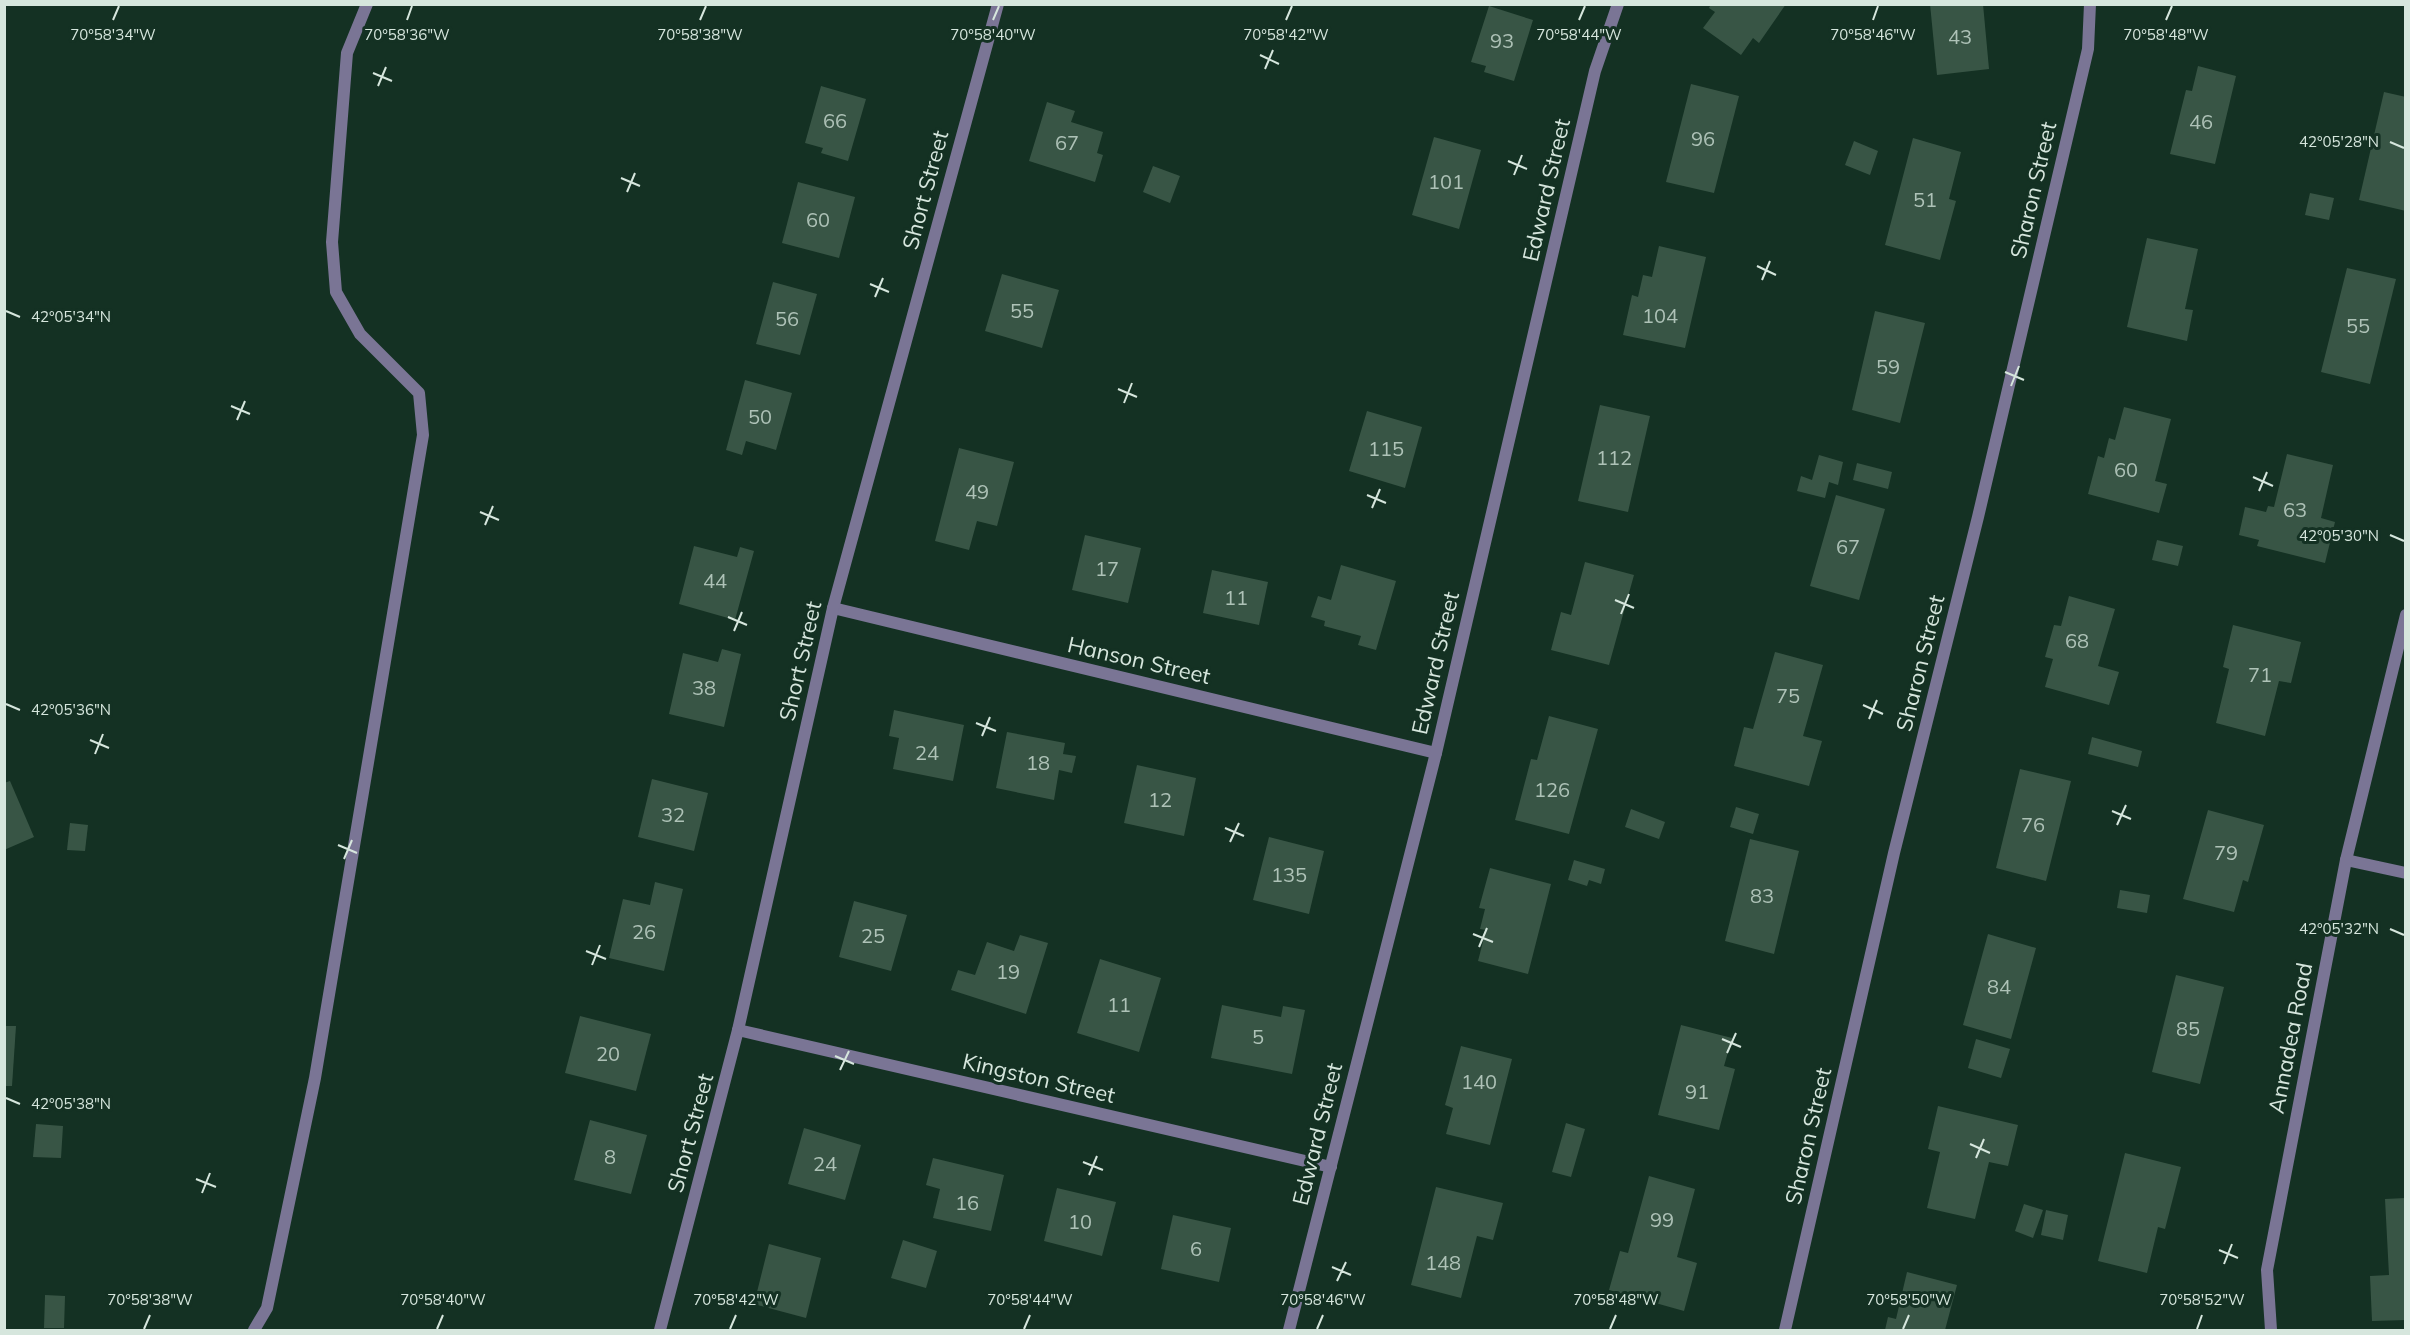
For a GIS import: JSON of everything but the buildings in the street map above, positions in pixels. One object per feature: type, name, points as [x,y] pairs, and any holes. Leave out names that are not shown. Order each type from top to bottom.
[{"type":"street","points":[[254,1330],[267,1308],[315,1078],[423,435],[419,393],[360,334],[336,292],[332,242],[347,53],[367,4]]},
{"type":"street","name":"Short Street","points":[[660,1330],[738,1030],[833,608],[998,4]]},
{"type":"street","name":"Edward Street","points":[[1289,1330],[1436,753],[1595,71],[1618,4]]},
{"type":"street","name":"Sharon Street","points":[[1785,1330],[1894,853],[1978,517],[2088,49],[2090,4]]},
{"type":"street","name":"Hanson Street","points":[[833,608],[1436,753]]},
{"type":"street","name":"Annadea Road","points":[[2271,1330],[2266,1270],[2346,860],[2406,615]]},
{"type":"street","points":[[2346,860],[2406,873]]},
{"type":"street","name":"Kingston Street","points":[[738,1030],[1331,1167]]}]
